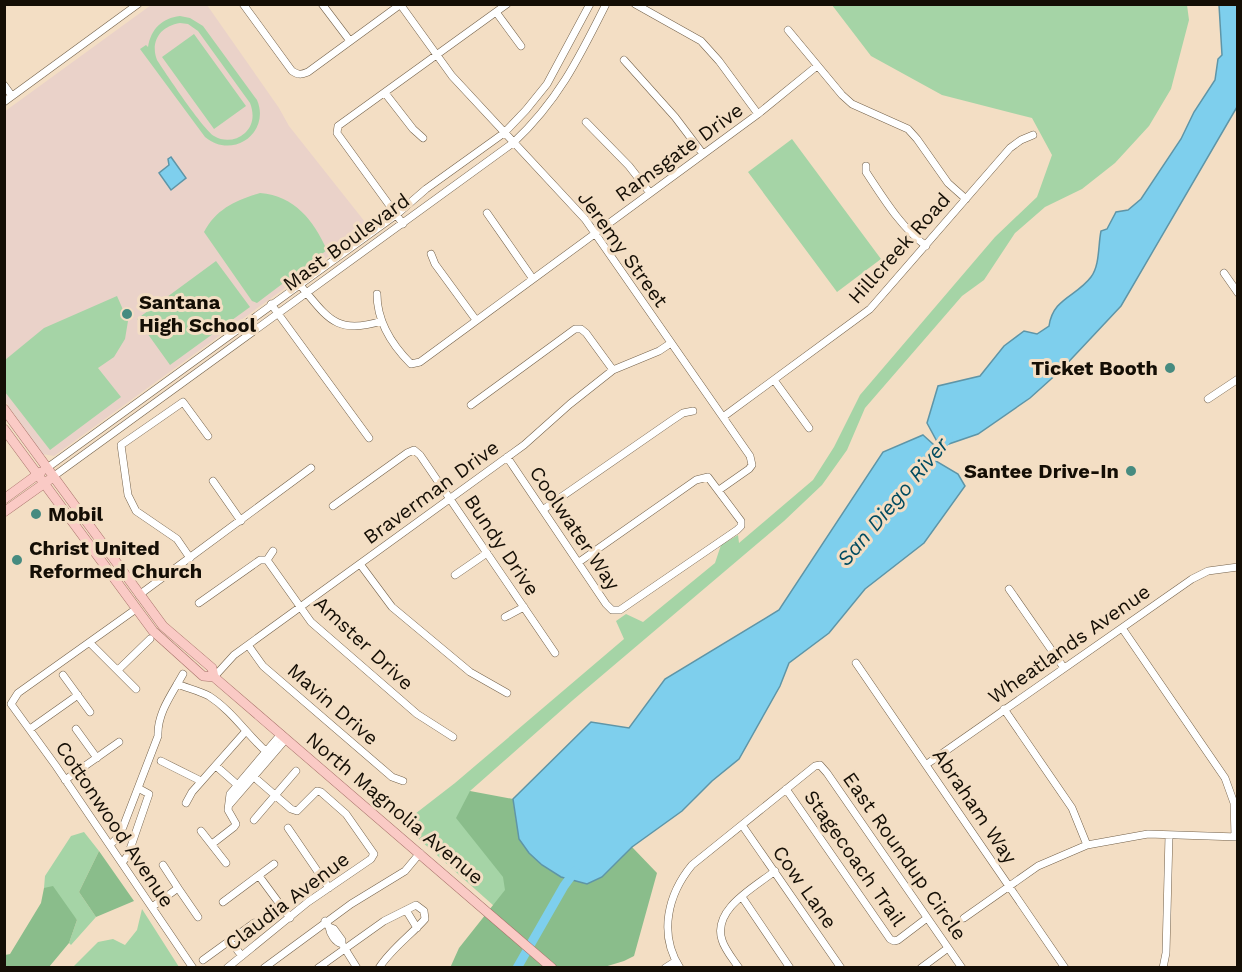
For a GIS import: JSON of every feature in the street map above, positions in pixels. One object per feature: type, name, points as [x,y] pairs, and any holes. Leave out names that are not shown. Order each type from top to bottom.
[{"type":"main road","name":"North Magnolia Avenue","points":[[4,409],[168,632],[212,668],[214,677]]},
{"type":"main road","name":"North Magnolia Avenue","points":[[4,429],[153,631],[203,676],[214,677],[552,968]]},
{"type":"main road","name":"Mast Boulevard","points":[[4,499],[47,468]]},
{"type":"main road","name":"Mast Boulevard","points":[[4,512],[54,476]]},
{"type":"main road","points":[[136,609],[142,608],[162,630],[168,632]]},
{"type":"street","points":[[4,102],[138,4]]},
{"type":"street","points":[[243,4],[296,74],[308,72],[400,5]]},
{"type":"street","points":[[322,4],[350,41]]},
{"type":"street","points":[[403,224],[344,144],[337,130],[342,122],[507,4]]},
{"type":"street","name":"Mast Boulevard","points":[[47,468],[504,133],[547,84],[590,4]]},
{"type":"street","name":"Mast Boulevard","points":[[54,476],[513,143],[534,124],[553,100],[606,4]]},
{"type":"street","points":[[635,4],[701,41],[759,114]]},
{"type":"street","name":"Jeremy Street","points":[[400,5],[452,76],[577,210],[595,233],[747,452],[752,460],[749,469],[718,490]]},
{"type":"street","points":[[496,12],[522,46]]},
{"type":"street","points":[[788,30],[852,104],[908,129],[948,183],[966,199]]},
{"type":"street","points":[[624,60],[675,117],[703,154]]},
{"type":"street","name":"Ramsgate Drive","points":[[382,321],[392,342],[411,364],[420,362],[759,114],[817,66]]},
{"type":"street","points":[[4,85],[12,96]]},
{"type":"street","points":[[384,93],[423,138]]},
{"type":"street","points":[[586,122],[629,166],[650,193]]},
{"type":"street","name":"Hillcreek Road","points":[[723,417],[870,309],[1010,148],[1033,135]]},
{"type":"street","points":[[866,166],[866,172],[898,220],[926,246]]},
{"type":"street","points":[[487,213],[533,279]]},
{"type":"street","points":[[431,254],[435,264],[476,320]]},
{"type":"street","points":[[1224,273],[1238,293]]},
{"type":"street","points":[[299,284],[325,316],[341,324],[363,326],[382,321],[377,294]]},
{"type":"street","points":[[271,304],[369,438]]},
{"type":"street","points":[[471,405],[575,329],[581,329],[586,333],[613,370]]},
{"type":"street","name":"Braverman Drive","points":[[214,677],[234,655],[525,445],[570,404],[613,370],[659,351],[671,343]]},
{"type":"street","points":[[1209,399],[1238,379]]},
{"type":"street","points":[[774,380],[809,428]]},
{"type":"street","points":[[173,389],[208,436]]},
{"type":"street","points":[[183,402],[121,445],[128,495],[136,511],[177,539],[190,558]]},
{"type":"street","points":[[544,509],[683,413],[693,411]]},
{"type":"street","name":"Bundy Drive","points":[[333,506],[414,450],[450,498],[555,653]]},
{"type":"street","name":"Coolwater Way","points":[[507,457],[612,610],[620,610],[741,526],[741,521],[718,490]]},
{"type":"street","points":[[139,594],[311,468]]},
{"type":"street","points":[[579,562],[696,480],[708,477],[718,490]]},
{"type":"street","points":[[213,481],[240,521]]},
{"type":"street","points":[[199,603],[260,560],[267,560],[273,551]]},
{"type":"street","points":[[455,575],[487,553]]},
{"type":"street","name":"Amster Drive","points":[[267,560],[311,622],[417,714],[453,737]]},
{"type":"street","points":[[360,564],[393,607],[470,672],[507,693]]},
{"type":"street","name":"Wheatlands Avenue","points":[[927,764],[1192,579],[1208,571],[1238,567]]},
{"type":"street","points":[[1009,589],[1064,668]]},
{"type":"street","points":[[505,617],[524,607]]},
{"type":"street","points":[[136,609],[90,643],[136,689]]},
{"type":"street","points":[[964,918],[1038,867],[1087,845],[1148,834],[1236,837],[1234,803],[1225,778],[1122,628]]},
{"type":"street","points":[[118,670],[150,639]]},
{"type":"street","name":"Cottonwood Avenue","points":[[90,643],[12,699],[11,704],[193,968]]},
{"type":"street","name":"Mavin Drive","points":[[248,645],[274,676],[392,777],[403,781]]},
{"type":"street","name":"Abraham Way","points":[[856,663],[1065,968]]},
{"type":"street","points":[[110,845],[123,827],[158,736],[158,725],[164,709],[183,674]]},
{"type":"street","points":[[63,675],[90,712]]},
{"type":"street","points":[[177,684],[208,696],[242,725],[269,754]]},
{"type":"street","points":[[30,729],[78,695]]},
{"type":"street","points":[[1004,709],[1072,808],[1087,845]]},
{"type":"street","points":[[76,729],[97,758]]},
{"type":"street","points":[[186,803],[201,781],[246,730]]},
{"type":"street","points":[[240,787],[283,736]]},
{"type":"street","points":[[65,780],[119,742]]},
{"type":"street","points":[[212,844],[236,824],[228,810],[230,794],[254,777],[269,754]]},
{"type":"street","points":[[161,760],[201,781]]},
{"type":"street","name":"East Roundup Circle","points":[[786,789],[815,766],[820,765],[962,968]]},
{"type":"street","points":[[216,766],[240,787]]},
{"type":"street","points":[[254,820],[296,771]]},
{"type":"street","name":"Claudia Avenue","points":[[227,968],[329,888],[371,859],[374,854],[346,814],[321,792],[317,790],[297,811],[291,809],[254,777]]},
{"type":"street","points":[[122,863],[128,855],[148,794],[138,788]]},
{"type":"street","points":[[665,968],[678,964],[668,934],[668,917],[675,889],[692,865],[786,789]]},
{"type":"street","name":"Stagecoach Trail","points":[[786,789],[890,939],[898,940],[927,918]]},
{"type":"street","name":"Cow Lane","points":[[742,825],[841,968]]},
{"type":"street","points":[[288,828],[329,888]]},
{"type":"street","points":[[201,831],[226,863]]},
{"type":"street","points":[[1163,968],[1166,953],[1169,835]]},
{"type":"street","points":[[264,968],[327,924],[358,899],[400,875],[420,853]]},
{"type":"street","points":[[224,902],[274,864]]},
{"type":"street","points":[[163,865],[198,916]]},
{"type":"street","points":[[739,968],[724,947],[720,930],[721,920],[726,911],[775,871]]},
{"type":"street","points":[[258,876],[290,918]]},
{"type":"street","points":[[153,907],[178,888]]},
{"type":"street","points":[[742,897],[790,968]]},
{"type":"street","points":[[318,968],[343,947],[384,921],[416,905],[424,911],[425,919],[392,951],[379,968]]},
{"type":"street","points":[[406,910],[417,928]]},
{"type":"street","points":[[203,960],[254,923]]},
{"type":"street","points":[[327,924],[337,943],[343,947],[357,968]]},
{"type":"street","points":[[230,941],[242,956]]},
{"type":"street","points":[[921,968],[948,948]]},
{"type":"shaded area","name":"Santana High School","points":[[151,5],[207,5],[279,108],[289,126],[369,227],[54,456],[42,454],[5,401],[4,112]]},
{"type":"green space","points":[[832,5],[1187,5],[1189,20],[1171,89],[1149,126],[1115,163],[1082,189],[1045,207],[1015,233],[984,280],[962,296],[865,408],[847,450],[822,485],[784,521],[573,700],[470,791],[511,889],[494,906],[402,824],[455,783],[624,639],[616,621],[626,614],[643,622],[715,563],[721,545],[738,535],[739,543],[813,480],[834,447],[860,395],[995,237],[1037,197],[1052,155],[1032,118],[942,95],[871,56]]},
{"type":"green space","points":[[174,17],[190,18],[203,26],[257,100],[260,112],[259,123],[246,140],[226,146],[205,137],[140,49],[146,45],[148,47],[158,26]],"holes":[[[180,23],[188,24],[198,31],[250,103],[252,123],[248,130],[238,138],[230,140],[214,136],[185,101],[157,60],[156,41],[162,31]]]},
{"type":"green space","points":[[194,34],[246,106],[214,129],[162,57]]},
{"type":"green space","points":[[792,139],[881,259],[837,292],[748,172]]},
{"type":"green space","points":[[260,193],[272,195],[293,204],[316,229],[327,250],[257,303],[252,301],[204,232],[214,217],[228,206]]},
{"type":"green space","points":[[216,261],[250,307],[170,365],[137,319]]},
{"type":"green space","points":[[117,296],[128,321],[125,339],[114,357],[98,368],[121,397],[50,450],[5,392],[5,360],[44,328]]},
{"type":"green space","points":[[470,791],[513,799],[516,820],[602,877],[632,847],[657,873],[634,956],[601,968],[450,968],[459,948],[505,890],[503,877],[456,818]]},
{"type":"green space","points":[[84,832],[99,851],[79,892],[96,917],[71,945],[69,943],[77,920],[44,888],[45,876],[71,836]]},
{"type":"green space","points":[[99,851],[134,901],[96,917],[79,892]]},
{"type":"green space","points":[[53,886],[77,920],[69,943],[49,967],[5,967],[5,955],[10,954],[41,903],[44,888]]},
{"type":"green space","points":[[142,909],[179,967],[73,967],[98,942],[113,939],[125,945],[137,930]]},
{"type":"water","points":[[1219,5],[1237,5],[1237,107],[1121,306],[1060,371],[1030,398],[978,434],[940,447],[927,423],[938,386],[980,376],[1004,346],[1024,331],[1037,334],[1049,326],[1051,317],[1060,303],[1085,284],[1094,272],[1101,231],[1107,229],[1116,212],[1128,210],[1141,199],[1181,139],[1194,112],[1215,80],[1218,59],[1222,55]]},
{"type":"water","points":[[171,157],[186,178],[171,190],[159,173],[169,165],[168,159]]},
{"type":"water","points":[[923,435],[934,445],[929,457],[958,474],[965,486],[924,543],[865,589],[829,633],[789,663],[780,686],[739,759],[712,781],[682,811],[632,847],[602,877],[587,884],[561,877],[542,865],[519,839],[513,799],[591,722],[629,728],[665,679],[779,610],[883,452]]},
{"type":"waterway","name":"San Diego River","points":[[925,467],[948,438]]},
{"type":"waterway","name":"San Diego River","points":[[517,968],[575,871]]},
{"type":"place","name":"Santana High School","points":[[127,314]]},
{"type":"place","name":"Ticket Booth","points":[[1170,368]]},
{"type":"place","name":"Santee Drive-In","points":[[1131,471]]},
{"type":"place","name":"Mobil","points":[[36,514]]},
{"type":"place","name":"Christ United Reformed Church","points":[[17,560]]}]
